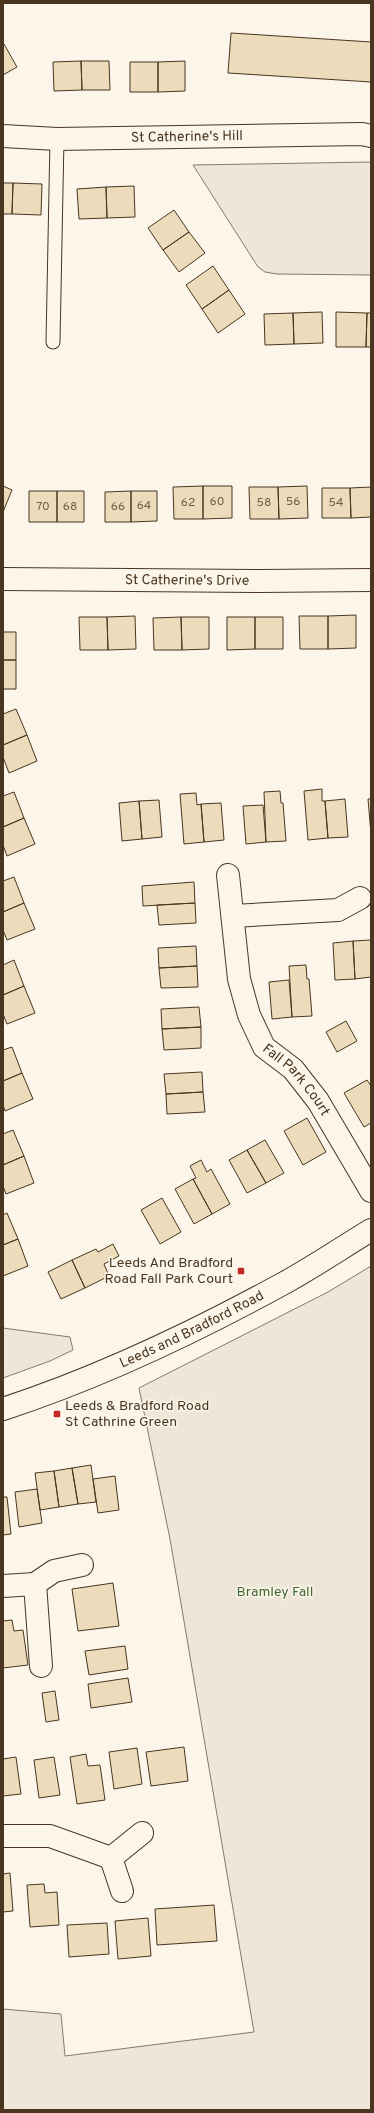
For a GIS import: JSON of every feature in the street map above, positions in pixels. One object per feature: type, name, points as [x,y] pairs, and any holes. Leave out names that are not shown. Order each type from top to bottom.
[{"type":"street","name":"St Catherine's Hill","points":[[3,136],[58,139],[362,134],[371,136]]},
{"type":"street","name":"St Catherine's Drive","points":[[3,579],[260,581],[371,580]]},
{"type":"street","name":"Fall Park Court","points":[[228,874],[239,979],[249,1015],[264,1047],[293,1070],[318,1101],[371,1191]]},
{"type":"street","points":[[233,916],[338,910],[360,898]]},
{"type":"street","name":"Leeds and Bradford Road","points":[[3,1409],[92,1377],[161,1346],[286,1282],[371,1230]]},
{"type":"street","points":[[3,1586],[34,1584],[54,1571],[82,1565]]},
{"type":"street","points":[[34,1584],[42,1666]]},
{"type":"street","points":[[111,1858],[142,1833]]},
{"type":"street","points":[[3,1836],[50,1836],[111,1858]]},
{"type":"street","points":[[111,1858],[122,1891]]},
{"type":"lane","points":[[53,342],[58,139]]},
{"type":"green space","points":[[371,162],[371,275],[277,274],[265,272],[258,267],[193,165]]},
{"type":"green space","name":"Bramley Fall","points":[[371,1266],[371,2110],[3,2110],[3,2009],[61,2014],[65,2056],[254,2032],[170,1539],[139,1388],[328,1292]]},
{"type":"green space","points":[[3,1328],[70,1337],[73,1350],[50,1361],[3,1378]]},
{"type":"building","points":[[231,33],[371,42],[371,82],[228,73]]},
{"type":"building","points":[[4,44],[17,67],[3,75],[3,45]]},
{"type":"building","points":[[81,61],[109,61],[110,90],[82,90]]},
{"type":"building","points":[[81,61],[82,90],[54,91],[53,62]]},
{"type":"building","points":[[185,61],[185,91],[158,92],[158,62]]},
{"type":"building","points":[[130,62],[158,62],[158,92],[130,92]]},
{"type":"building","points":[[3,183],[13,183],[12,214],[3,214]]},
{"type":"building","points":[[13,183],[42,184],[41,215],[12,214]]},
{"type":"building","points":[[134,186],[135,217],[107,218],[106,187]]},
{"type":"building","points":[[106,187],[107,218],[79,219],[77,189]]},
{"type":"building","points":[[174,210],[189,232],[163,250],[148,228]]},
{"type":"building","points":[[189,232],[205,253],[179,272],[163,250]]},
{"type":"building","points":[[213,266],[229,290],[202,309],[186,285]]},
{"type":"building","points":[[229,290],[245,314],[218,333],[202,309]]},
{"type":"building","points":[[322,312],[323,343],[294,344],[293,313]]},
{"type":"building","points":[[336,312],[367,313],[366,347],[336,347]]},
{"type":"building","points":[[293,313],[294,344],[265,345],[264,314]]},
{"type":"building","points":[[367,313],[371,313],[371,347],[366,347]]},
{"type":"building","points":[[3,486],[12,490],[3,512]]},
{"type":"building","points":[[203,486],[232,486],[232,518],[203,519]]},
{"type":"building","points":[[203,486],[203,519],[174,519],[173,487]]},
{"type":"building","points":[[307,486],[308,518],[279,519],[278,487]]},
{"type":"building","points":[[249,487],[278,487],[279,519],[250,519]]},
{"type":"building","points":[[371,487],[371,517],[351,518],[350,488]]},
{"type":"building","points":[[322,488],[350,488],[351,518],[322,518]]},
{"type":"building","points":[[29,491],[57,491],[57,522],[29,522]]},
{"type":"building","points":[[57,491],[84,491],[84,522],[57,522]]},
{"type":"building","points":[[131,491],[157,491],[157,521],[131,522]]},
{"type":"building","points":[[131,491],[131,522],[105,522],[105,492]]},
{"type":"building","points":[[356,615],[356,648],[328,649],[328,616]]},
{"type":"building","points":[[135,616],[136,649],[108,650],[107,617]]},
{"type":"building","points":[[299,616],[328,616],[328,649],[300,649]]},
{"type":"building","points":[[79,617],[107,617],[108,650],[80,650]]},
{"type":"building","points":[[181,617],[182,650],[154,650],[153,618]]},
{"type":"building","points":[[181,617],[209,617],[209,649],[182,650]]},
{"type":"building","points":[[227,617],[255,617],[255,649],[227,650]]},
{"type":"building","points":[[255,617],[283,617],[283,649],[255,649]]},
{"type":"building","points":[[3,632],[16,632],[16,660],[3,660]]},
{"type":"building","points":[[3,660],[16,660],[16,689],[3,689]]},
{"type":"building","points":[[16,709],[27,735],[3,745],[3,714]]},
{"type":"building","points":[[27,735],[37,761],[9,773],[3,757],[3,745]]},
{"type":"building","points":[[322,789],[322,801],[325,801],[328,838],[308,840],[304,791]]},
{"type":"building","points":[[280,791],[281,803],[283,803],[286,841],[266,842],[264,792]]},
{"type":"building","points":[[14,792],[24,818],[3,827],[3,796]]},
{"type":"building","points":[[196,793],[197,805],[201,804],[204,842],[184,844],[180,794]]},
{"type":"building","points":[[345,799],[348,837],[328,838],[325,801]]},
{"type":"building","points":[[368,799],[371,799],[371,834]]},
{"type":"building","points":[[159,800],[162,837],[142,839],[139,801]]},
{"type":"building","points":[[139,801],[142,839],[122,841],[119,803]]},
{"type":"building","points":[[221,803],[224,840],[204,842],[201,804]]},
{"type":"building","points":[[263,805],[266,842],[246,844],[243,806]]},
{"type":"building","points":[[24,818],[35,844],[7,856],[3,845],[3,827]]},
{"type":"building","points":[[14,877],[24,903],[3,912],[3,881]]},
{"type":"building","points":[[194,882],[195,903],[143,906],[142,886]]},
{"type":"building","points":[[24,903],[35,929],[7,940],[3,930],[3,912]]},
{"type":"building","points":[[195,903],[196,923],[159,925],[157,905]]},
{"type":"building","points":[[371,940],[371,977],[355,979],[353,941]]},
{"type":"building","points":[[353,941],[355,979],[335,980],[333,943]]},
{"type":"building","points":[[196,946],[197,966],[159,968],[158,948]]},
{"type":"building","points":[[14,960],[24,986],[3,995],[3,965]]},
{"type":"building","points":[[306,965],[307,979],[309,979],[312,1016],[292,1017],[289,966]]},
{"type":"building","points":[[197,966],[198,987],[161,988],[159,968]]},
{"type":"building","points":[[289,980],[292,1017],[272,1019],[269,982]]},
{"type":"building","points":[[24,986],[35,1013],[7,1024],[3,1014],[3,995]]},
{"type":"building","points":[[199,1007],[201,1027],[162,1029],[161,1009]]},
{"type":"building","points":[[346,1021],[357,1041],[337,1052],[326,1032]]},
{"type":"building","points":[[201,1027],[201,1048],[164,1050],[162,1029]]},
{"type":"building","points":[[12,1047],[22,1073],[3,1081],[3,1050]]},
{"type":"building","points":[[202,1072],[203,1092],[166,1094],[164,1074]]},
{"type":"building","points":[[22,1073],[33,1099],[5,1111],[3,1105],[3,1081]]},
{"type":"building","points":[[367,1080],[371,1086],[371,1123],[364,1127],[344,1093]]},
{"type":"building","points":[[203,1092],[205,1112],[167,1114],[166,1094]]},
{"type":"building","points":[[307,1118],[326,1152],[303,1165],[284,1131]]},
{"type":"building","points":[[13,1130],[24,1156],[3,1165],[3,1134]]},
{"type":"building","points":[[265,1140],[284,1173],[266,1183],[247,1150]]},
{"type":"building","points":[[247,1150],[266,1183],[247,1193],[229,1160]]},
{"type":"building","points":[[24,1156],[34,1183],[6,1194],[3,1186],[3,1165]]},
{"type":"building","points":[[201,1160],[207,1172],[211,1169],[230,1204],[212,1214],[193,1179],[196,1178],[190,1166]]},
{"type":"building","points":[[193,1179],[212,1214],[194,1224],[175,1189]]},
{"type":"building","points":[[162,1198],[181,1232],[160,1244],[141,1210]]},
{"type":"building","points":[[7,1213],[18,1239],[3,1245],[3,1215]]},
{"type":"building","points":[[18,1239],[28,1266],[3,1276],[3,1245]]},
{"type":"building","points":[[113,1244],[119,1256],[104,1264],[109,1276],[85,1288],[72,1260],[96,1249],[98,1252]]},
{"type":"building","points":[[72,1260],[85,1288],[61,1299],[48,1272]]},
{"type":"building","points":[[91,1465],[96,1502],[78,1504],[72,1468]]},
{"type":"building","points":[[72,1468],[78,1504],[59,1507],[54,1471]]},
{"type":"building","points":[[54,1471],[59,1507],[40,1510],[35,1473]]},
{"type":"building","points":[[115,1476],[119,1510],[98,1513],[93,1479]]},
{"type":"building","points":[[37,1489],[42,1523],[19,1527],[15,1492]]},
{"type":"building","points":[[3,1497],[7,1497],[11,1534],[3,1535]]},
{"type":"building","points":[[113,1583],[119,1626],[78,1631],[72,1589]]},
{"type":"building","points":[[12,1620],[14,1631],[23,1630],[28,1665],[3,1668],[3,1621]]},
{"type":"building","points":[[125,1646],[128,1669],[89,1675],[85,1651]]},
{"type":"building","points":[[128,1678],[132,1702],[91,1708],[88,1684]]},
{"type":"building","points":[[55,1691],[59,1720],[46,1722],[42,1693]]},
{"type":"building","points":[[184,1747],[188,1781],[151,1786],[146,1752]]},
{"type":"building","points":[[137,1748],[142,1784],[114,1789],[109,1752]]},
{"type":"building","points":[[86,1754],[88,1766],[100,1765],[105,1800],[77,1804],[70,1757]]},
{"type":"building","points":[[16,1757],[21,1794],[3,1796],[3,1759]]},
{"type":"building","points":[[54,1757],[60,1795],[39,1798],[34,1760]]},
{"type":"building","points":[[10,1873],[13,1911],[3,1912],[3,1874]]},
{"type":"building","points":[[44,1884],[45,1893],[57,1892],[59,1925],[30,1927],[27,1885]]},
{"type":"building","points":[[214,1905],[217,1941],[157,1945],[155,1909]]},
{"type":"building","points":[[148,1918],[151,1956],[118,1959],[115,1921]]},
{"type":"building","points":[[107,1923],[109,1954],[69,1957],[67,1925]]},
{"type":"place","name":"Leeds And Bradford Road Fall Park Court","points":[[241,1271]]},
{"type":"place","name":"Leeds & Bradford Road St Cathrine Green","points":[[57,1414]]}]
